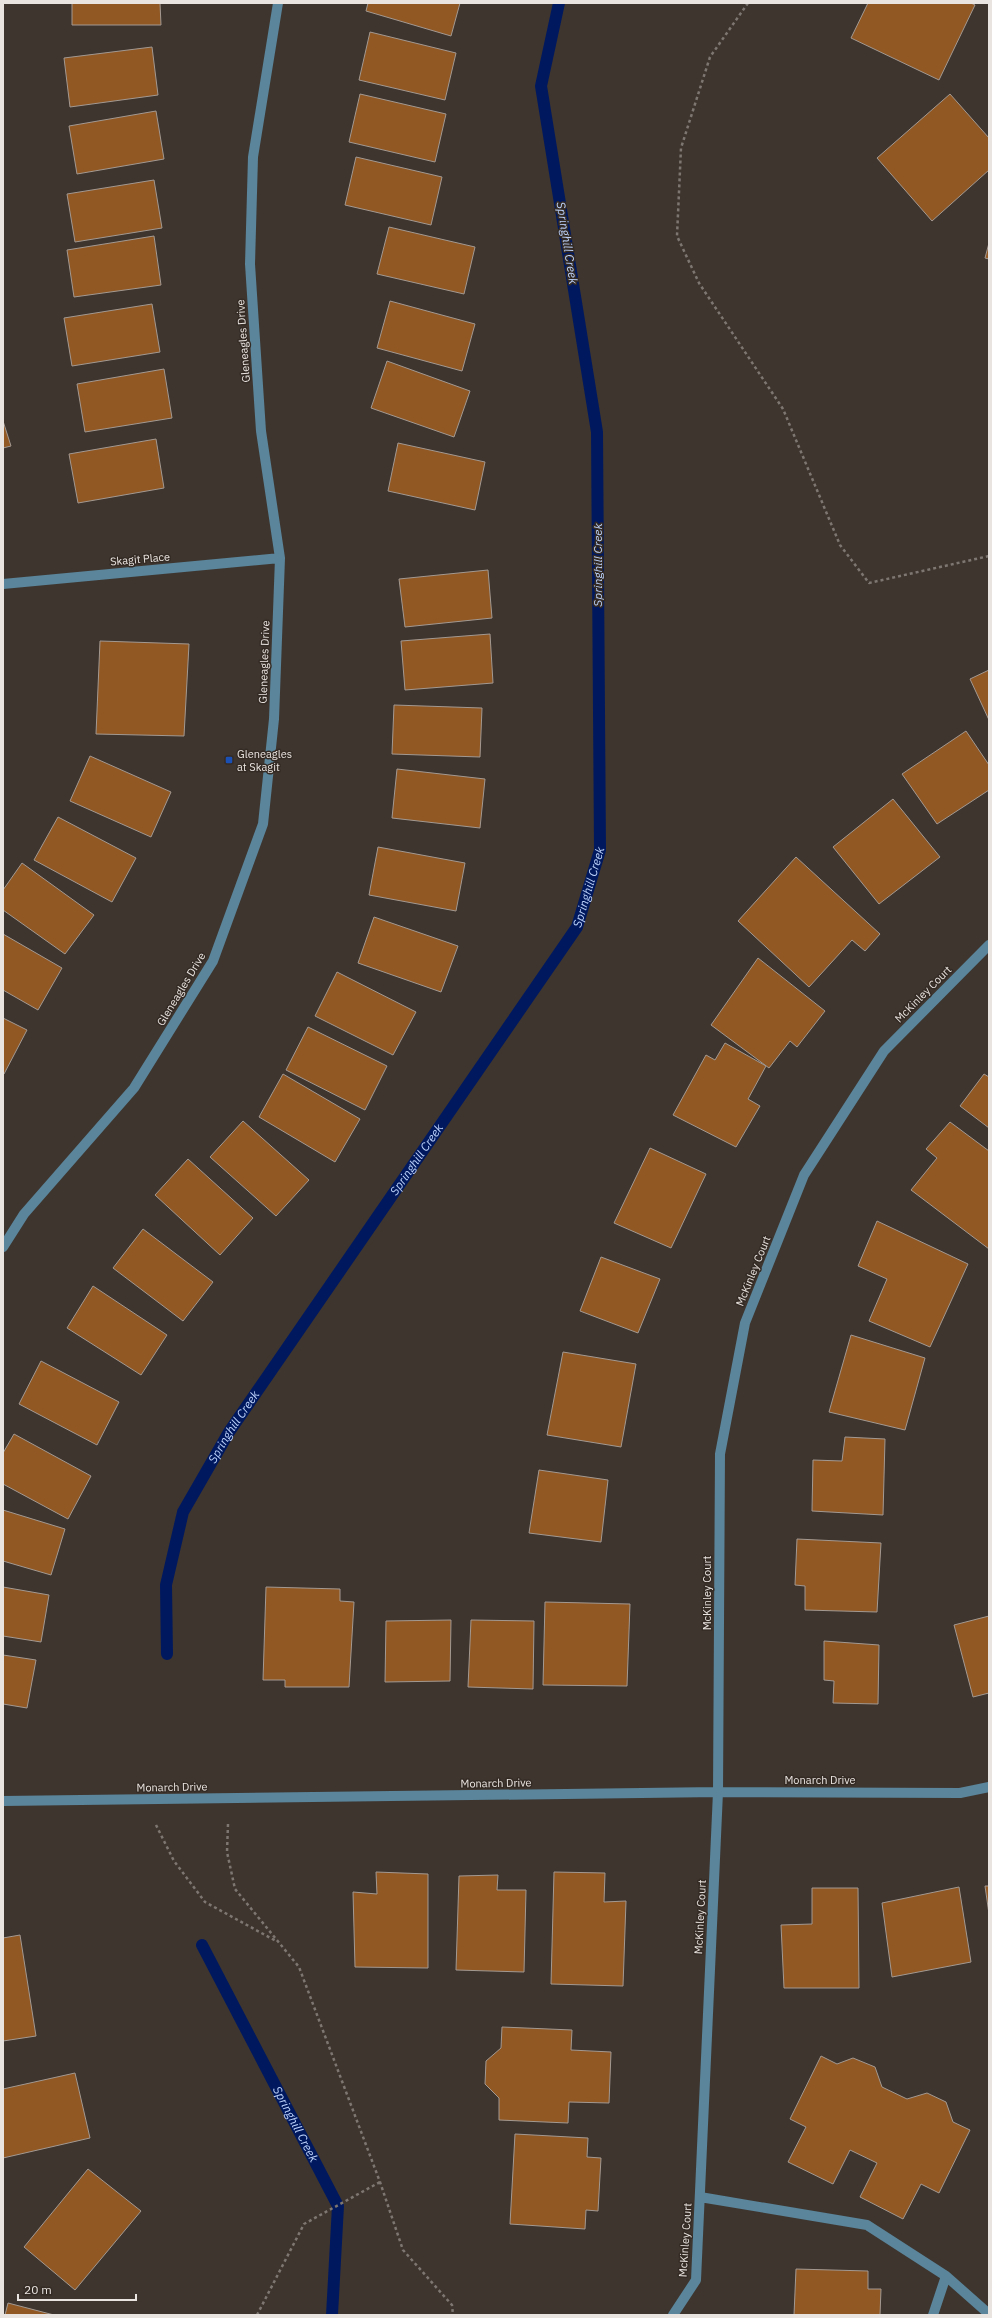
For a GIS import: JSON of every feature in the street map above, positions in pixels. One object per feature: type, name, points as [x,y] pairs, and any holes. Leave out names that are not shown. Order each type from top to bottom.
[{"type":"street","name":"Gleneagles Drive","points":[[3,1247],[24,1214],[134,1088],[214,961],[263,824],[274,719],[280,558],[261,431],[250,264],[253,157],[278,3]]},
{"type":"street","name":"Skagit Place","points":[[3,584],[280,558]]},
{"type":"street","name":"McKinley Court","points":[[673,2315],[696,2280],[718,1792],[720,1454],[745,1323],[804,1175],[880,1058],[989,945]]},
{"type":"street","name":"Monarch Drive","points":[[3,1801],[718,1792],[960,1793],[989,1787]]},
{"type":"street","points":[[700,2197],[867,2224],[946,2276],[989,2314]]},
{"type":"street","points":[[933,2315],[946,2276]]},
{"type":"path","points":[[748,3],[710,57],[681,148],[677,236],[699,283],[784,409],[840,545],[869,582],[989,556]]},
{"type":"path","points":[[228,1822],[227,1852],[235,1889],[299,1967],[380,2182],[403,2250],[452,2305],[453,2315]]},
{"type":"path","points":[[156,1824],[174,1861],[205,1902],[278,1942]]},
{"type":"path","points":[[257,2315],[304,2224],[380,2182]]},
{"type":"building","points":[[72,3],[160,3],[161,25],[72,25]]},
{"type":"building","points":[[368,3],[460,3],[451,36],[366,11]]},
{"type":"building","points":[[868,3],[971,3],[975,5],[939,80],[851,38]]},
{"type":"building","points":[[370,32],[456,53],[445,100],[359,80]]},
{"type":"building","points":[[152,47],[158,95],[70,107],[64,58]]},
{"type":"building","points":[[360,94],[446,114],[435,162],[349,142]]},
{"type":"building","points":[[950,94],[989,138],[989,170],[932,221],[877,158]]},
{"type":"building","points":[[156,111],[164,159],[77,174],[69,126]]},
{"type":"building","points":[[356,157],[442,177],[431,225],[345,205]]},
{"type":"building","points":[[154,180],[162,228],[75,242],[67,194]]},
{"type":"building","points":[[389,227],[475,247],[464,294],[377,274]]},
{"type":"building","points":[[154,236],[161,285],[74,297],[67,250]]},
{"type":"building","points":[[989,243],[989,259],[985,258]]},
{"type":"building","points":[[390,301],[475,324],[462,371],[377,348]]},
{"type":"building","points":[[152,304],[160,352],[72,366],[64,318]]},
{"type":"building","points":[[387,361],[470,391],[454,437],[371,408]]},
{"type":"building","points":[[164,369],[172,418],[85,432],[77,384]]},
{"type":"building","points":[[3,421],[11,446],[3,448]]},
{"type":"building","points":[[156,439],[164,488],[78,503],[69,454]]},
{"type":"building","points":[[398,443],[485,462],[475,510],[388,491]]},
{"type":"building","points":[[488,570],[492,618],[405,627],[399,579]]},
{"type":"building","points":[[490,634],[493,683],[405,690],[401,641]]},
{"type":"building","points":[[100,641],[189,644],[184,736],[96,734]]},
{"type":"building","points":[[989,670],[989,720],[970,679]]},
{"type":"building","points":[[394,705],[482,708],[480,757],[392,754]]},
{"type":"building","points":[[966,731],[989,765],[989,790],[937,824],[902,774]]},
{"type":"building","points":[[90,756],[171,792],[151,837],[70,801]]},
{"type":"building","points":[[397,769],[485,779],[480,828],[392,818]]},
{"type":"building","points":[[893,799],[940,857],[879,904],[833,847]]},
{"type":"building","points":[[58,817],[136,858],[112,902],[34,860]]},
{"type":"building","points":[[378,847],[465,863],[456,911],[369,895]]},
{"type":"building","points":[[796,857],[880,934],[865,951],[852,940],[809,987],[738,921]]},
{"type":"building","points":[[22,863],[94,915],[65,954],[3,910],[3,890]]},
{"type":"building","points":[[374,917],[458,946],[441,992],[358,963]]},
{"type":"building","points":[[3,934],[62,968],[38,1010],[3,990]]},
{"type":"building","points":[[758,958],[825,1011],[797,1047],[790,1041],[769,1068],[711,1025]]},
{"type":"building","points":[[337,972],[416,1012],[393,1055],[315,1016]]},
{"type":"building","points":[[3,1018],[27,1030],[4,1074],[3,1073]]},
{"type":"building","points":[[308,1027],[387,1066],[365,1110],[286,1070]]},
{"type":"building","points":[[725,1043],[766,1066],[748,1099],[760,1106],[736,1147],[673,1115],[706,1055],[715,1060]]},
{"type":"building","points":[[283,1074],[360,1119],[335,1162],[259,1117]]},
{"type":"building","points":[[984,1074],[989,1077],[989,1128],[960,1106]]},
{"type":"building","points":[[243,1121],[309,1180],[276,1216],[210,1157]]},
{"type":"building","points":[[950,1122],[989,1151],[989,1249],[911,1190],[937,1158],[926,1149]]},
{"type":"building","points":[[650,1148],[706,1174],[671,1248],[614,1223]]},
{"type":"building","points":[[188,1159],[253,1218],[220,1255],[155,1195]]},
{"type":"building","points":[[877,1221],[968,1264],[930,1347],[869,1321],[887,1279],[858,1266]]},
{"type":"building","points":[[143,1229],[213,1282],[183,1321],[113,1268]]},
{"type":"building","points":[[601,1257],[660,1279],[638,1333],[580,1311]]},
{"type":"building","points":[[93,1286],[167,1335],[141,1375],[67,1328]]},
{"type":"building","points":[[851,1335],[925,1358],[905,1430],[829,1412]]},
{"type":"building","points":[[563,1352],[636,1364],[621,1447],[547,1435]]},
{"type":"building","points":[[41,1361],[119,1402],[97,1445],[19,1404]]},
{"type":"building","points":[[14,1434],[91,1476],[68,1519],[3,1484],[3,1453]]},
{"type":"building","points":[[845,1437],[885,1439],[883,1515],[812,1511],[813,1460],[842,1461]]},
{"type":"building","points":[[539,1470],[608,1480],[601,1542],[529,1533]]},
{"type":"building","points":[[3,1510],[65,1529],[51,1575],[3,1561]]},
{"type":"building","points":[[797,1539],[881,1543],[877,1612],[805,1610],[805,1586],[795,1585]]},
{"type":"building","points":[[3,1587],[49,1595],[41,1642],[3,1636]]},
{"type":"building","points":[[266,1587],[340,1589],[340,1601],[354,1602],[349,1687],[285,1687],[285,1680],[263,1680]]},
{"type":"building","points":[[545,1602],[630,1604],[627,1686],[543,1685]]},
{"type":"building","points":[[989,1616],[989,1693],[973,1697],[954,1625]]},
{"type":"building","points":[[451,1620],[450,1681],[385,1682],[386,1621]]},
{"type":"building","points":[[471,1620],[534,1621],[533,1689],[468,1687]]},
{"type":"building","points":[[824,1641],[879,1645],[878,1704],[833,1703],[834,1681],[824,1680]]},
{"type":"building","points":[[3,1655],[36,1660],[27,1708],[3,1704]]},
{"type":"building","points":[[376,1872],[428,1874],[428,1968],[355,1967],[353,1892],[377,1894]]},
{"type":"building","points":[[554,1872],[605,1873],[604,1902],[626,1901],[623,1986],[551,1984]]},
{"type":"building","points":[[498,1875],[497,1890],[526,1890],[524,1972],[456,1970],[459,1876]]},
{"type":"building","points":[[985,1886],[989,1886],[989,1914]]},
{"type":"building","points":[[959,1887],[971,1962],[892,1977],[882,1903]]},
{"type":"building","points":[[812,1888],[858,1888],[859,1988],[784,1988],[781,1925],[812,1924]]},
{"type":"building","points":[[20,1935],[36,2036],[3,2041],[3,1938]]},
{"type":"building","points":[[502,2027],[572,2030],[571,2050],[611,2052],[609,2103],[569,2102],[568,2123],[499,2120],[499,2098],[485,2084],[486,2061],[501,2048]]},
{"type":"building","points":[[821,2056],[837,2064],[853,2058],[875,2067],[882,2087],[907,2099],[927,2093],[946,2102],[953,2122],[970,2130],[939,2193],[921,2184],[903,2219],[860,2197],[877,2163],[850,2150],[833,2184],[788,2162],[806,2127],[790,2119]]},
{"type":"building","points":[[75,2073],[90,2138],[3,2158],[3,2089]]},
{"type":"building","points":[[515,2134],[588,2138],[587,2157],[601,2158],[598,2211],[586,2210],[585,2229],[510,2224]]},
{"type":"building","points":[[88,2169],[141,2211],[75,2290],[24,2247]]},
{"type":"building","points":[[796,2269],[868,2271],[868,2289],[881,2289],[880,2315],[794,2315]]},
{"type":"building","points":[[8,2303],[54,2315],[5,2315]]},
{"type":"waterway","name":"Springhill Creek","points":[[167,1654],[166,1585],[183,1512],[229,1432],[577,927],[600,850],[597,432],[541,86],[559,3]]},
{"type":"waterway","name":"Springhill Creek","points":[[202,1945],[338,2206],[332,2315]]},
{"type":"place","name":"Gleneagles at Skagit","points":[[229,760]]}]
